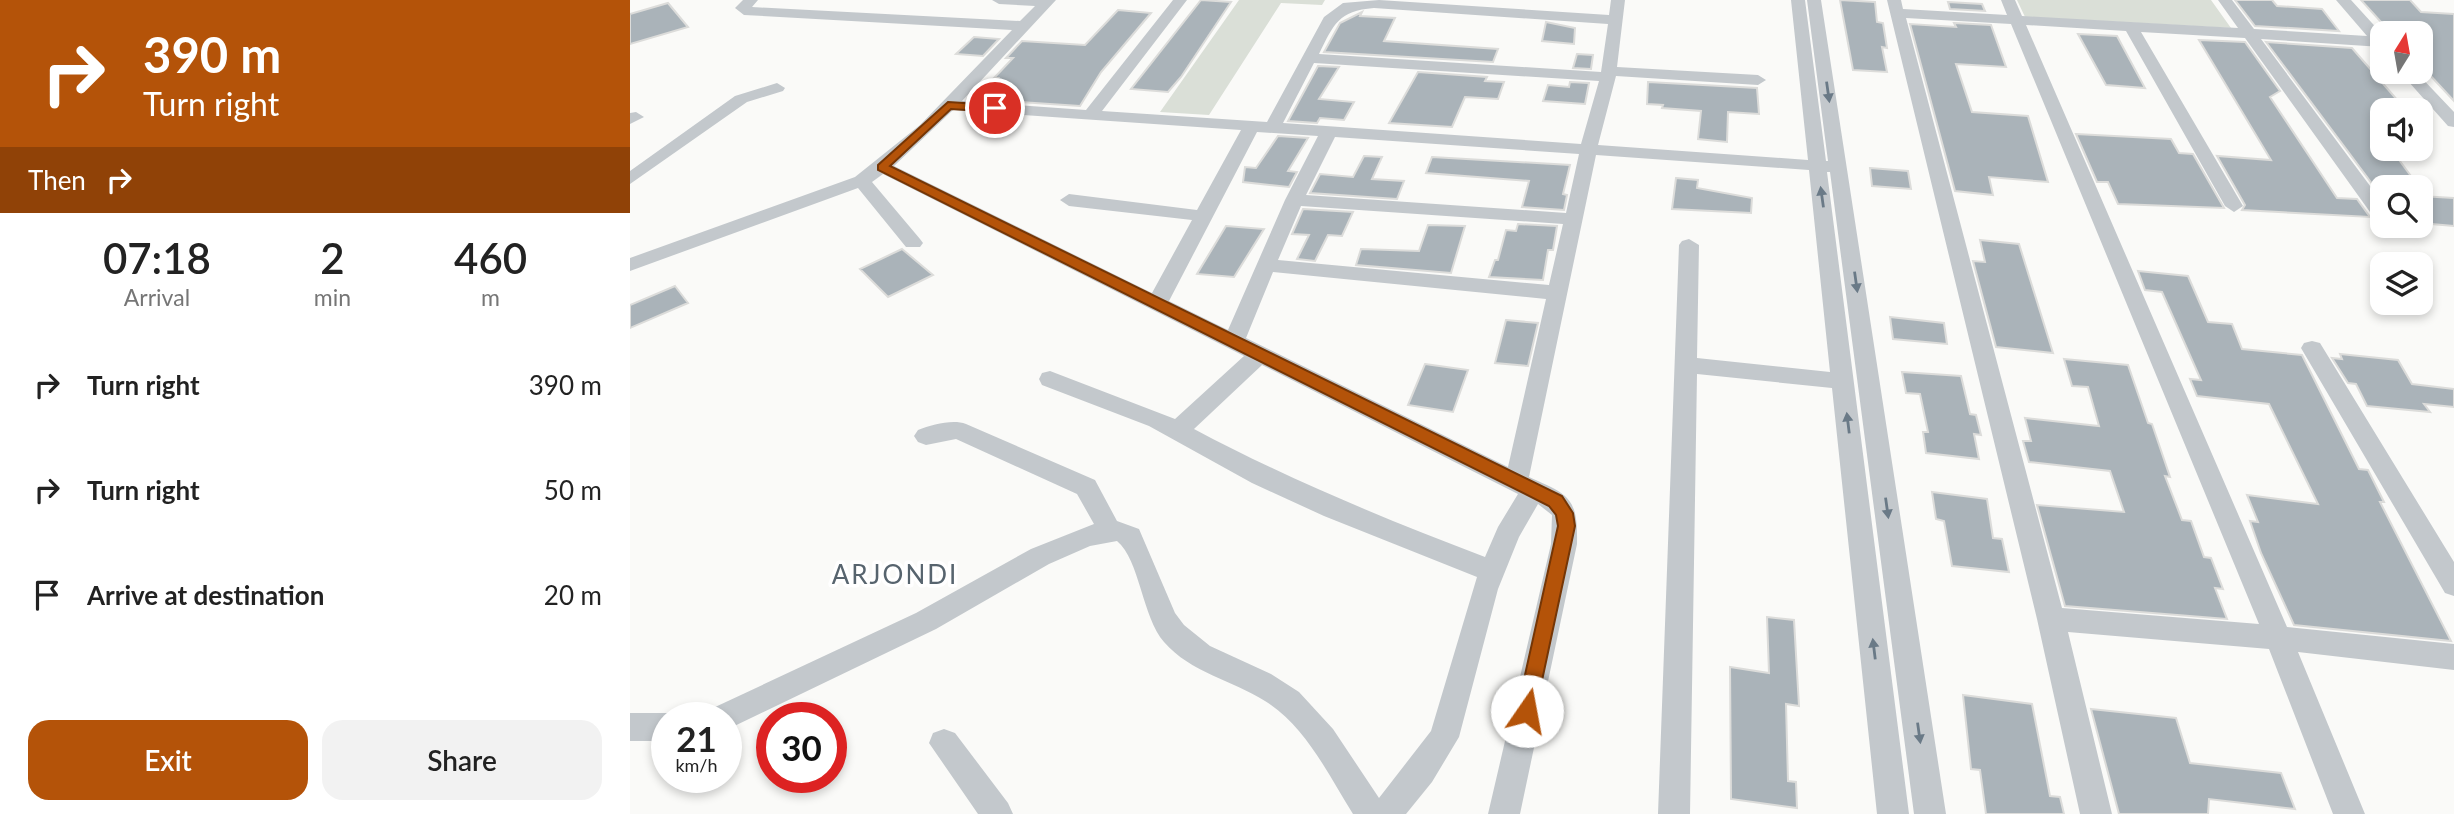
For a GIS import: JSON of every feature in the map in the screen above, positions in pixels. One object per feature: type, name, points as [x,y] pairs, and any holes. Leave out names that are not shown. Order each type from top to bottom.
[{"type":"street","points":[[751,0],[742,8],[744,10],[1024,26]]},
{"type":"street","points":[[836,17],[858,0]]},
{"type":"street","points":[[999,0],[1048,1]]},
{"type":"street","points":[[1090,115],[1180,0]]},
{"type":"street","points":[[1798,0],[1828,166],[1930,814]]},
{"type":"street","points":[[1814,0],[1821,45],[1828,166]]},
{"type":"street","points":[[2008,0],[2278,638],[2349,814]]},
{"type":"street","points":[[2225,0],[2370,199]]},
{"type":"street","points":[[2343,0],[2370,30]]},
{"type":"street","points":[[630,265],[861,181],[882,167],[948,105],[1048,1]]},
{"type":"street","points":[[1273,126],[1307,58],[1337,11],[1359,3],[1617,10],[1609,74],[1589,148],[1576,219],[1558,293],[1525,484],[1491,571],[1444,737],[1421,772],[1385,814]]},
{"type":"street","points":[[2096,814],[2051,620],[1896,7],[2016,21],[2370,41]]},
{"type":"street","points":[[2131,27],[2234,206]]},
{"type":"street","points":[[1804,44],[1821,45]]},
{"type":"street","points":[[1307,58],[1758,80]]},
{"type":"street","points":[[2420,84],[2453,119]]},
{"type":"street","points":[[630,179],[741,99],[778,88]]},
{"type":"street","points":[[948,105],[1828,166]]},
{"type":"street","points":[[1157,303],[1252,125]]},
{"type":"street","points":[[1233,343],[1294,200],[1330,130]]},
{"type":"street","points":[[882,167],[1556,501],[1565,513],[1567,526],[1504,814]]},
{"type":"street","points":[[861,181],[913,243]]},
{"type":"street","points":[[1069,200],[1203,216]]},
{"type":"street","points":[[1294,200],[1576,219]]},
{"type":"street","points":[[1674,814],[1688,365],[1689,245]]},
{"type":"street","points":[[1839,247],[1843,382],[1893,814]]},
{"type":"street","points":[[1265,265],[1558,293]]},
{"type":"street","points":[[2312,348],[2454,585]]},
{"type":"street","points":[[1177,431],[1259,355]]},
{"type":"street","points":[[1688,365],[1843,382]]},
{"type":"street","points":[[1050,379],[1157,420],[1261,477],[1334,509],[1491,571]]},
{"type":"street","points":[[926,436],[958,430],[1086,487],[1110,531]]},
{"type":"street","points":[[742,708],[783,686],[928,620],[1029,564],[1110,531],[1130,536],[1149,577],[1163,620],[1174,634],[1207,661],[1252,678],[1290,702],[1309,722],[1371,814]]},
{"type":"street","points":[[2051,620],[2278,638],[2454,657]]},
{"type":"street","points":[[630,727],[651,727]]},
{"type":"street","points":[[944,743],[997,814]]},
{"type":"shaded area","points":[[1239,0],[1325,0],[1322,5],[1281,3],[1209,115],[1160,112]]},
{"type":"shaded area","points":[[2017,0],[2211,0],[2231,28],[2025,17]]},
{"type":"building","points":[[1201,0],[1231,2],[1181,77],[1168,92],[1131,89]]},
{"type":"building","points":[[1840,0],[1875,2],[1877,22],[1883,23],[1887,48],[1882,47],[1887,72],[1853,70]]},
{"type":"building","points":[[2235,0],[2272,0],[2277,6],[2322,9],[2339,31],[2255,26]]},
{"type":"building","points":[[2361,0],[2410,0],[2421,12],[2454,14],[2454,101],[2433,78],[2433,21],[2380,21]]},
{"type":"building","points":[[1948,2],[1982,4],[1985,11],[1950,9]]},
{"type":"building","points":[[668,3],[688,27],[630,44],[630,14]]},
{"type":"building","points":[[1118,10],[1151,13],[1101,72],[1080,106],[976,99],[998,78],[994,78],[1013,58],[1006,58],[1022,41],[1085,45]]},
{"type":"building","points":[[1362,12],[1360,16],[1395,18],[1384,41],[1498,49],[1493,62],[1324,52],[1340,23]]},
{"type":"building","points":[[1546,22],[1575,28],[1574,44],[1542,41]]},
{"type":"building","points":[[1954,23],[1991,25],[2006,67],[1956,64],[1972,112],[2028,116],[2048,182],[1989,177],[1993,195],[1955,191],[1910,24],[1956,27]]},
{"type":"building","points":[[2078,34],[2117,36],[2145,88],[2106,85]]},
{"type":"building","points":[[974,37],[999,39],[983,56],[956,54]]},
{"type":"building","points":[[2199,40],[2245,42],[2280,91],[2270,97],[2337,198],[2357,199],[2370,217],[2242,210],[2245,205],[2217,156],[2271,160]]},
{"type":"building","points":[[2266,42],[2352,48],[2370,69],[2370,84],[2383,84],[2396,98],[2370,98],[2370,161],[2400,161],[2410,175],[2370,175],[2370,181]]},
{"type":"building","points":[[1577,54],[1593,55],[1591,69],[1573,68]]},
{"type":"building","points":[[1318,66],[1339,67],[1319,99],[1354,102],[1344,120],[1320,118],[1317,123],[1288,121]]},
{"type":"building","points":[[1418,72],[1487,77],[1485,81],[1504,82],[1498,99],[1465,97],[1452,127],[1389,123]]},
{"type":"building","points":[[1570,82],[1589,83],[1585,104],[1543,101],[1548,85],[1569,87]]},
{"type":"building","points":[[1648,82],[1757,88],[1759,114],[1728,112],[1727,142],[1698,139],[1701,111],[1647,104]]},
{"type":"building","points":[[2076,134],[2171,139],[2179,153],[2193,154],[2224,208],[2118,204],[2108,182],[2097,182]]},
{"type":"building","points":[[1278,136],[1308,138],[1288,171],[1297,172],[1289,187],[1243,182],[1245,167],[1256,168]]},
{"type":"building","points":[[1364,156],[1382,157],[1372,179],[1404,181],[1397,199],[1310,193],[1320,174],[1353,177]]},
{"type":"building","points":[[1432,157],[1570,165],[1563,194],[1567,195],[1564,210],[1522,207],[1529,181],[1426,173]]},
{"type":"building","points":[[1870,168],[1908,171],[1911,189],[1872,186]]},
{"type":"building","points":[[1676,178],[1698,180],[1697,188],[1752,198],[1751,213],[1672,209]]},
{"type":"building","points":[[2433,197],[2454,198],[2454,226],[2433,224]]},
{"type":"building","points":[[1303,209],[1353,212],[1342,236],[1328,235],[1315,261],[1297,259],[1309,235],[1292,234]]},
{"type":"building","points":[[1518,224],[1557,226],[1553,250],[1548,250],[1543,280],[1489,277],[1495,260],[1498,260],[1506,230],[1516,231]]},
{"type":"building","points":[[1428,225],[1465,226],[1451,273],[1356,265],[1361,249],[1419,251]]},
{"type":"building","points":[[1226,226],[1264,229],[1234,277],[1197,274]]},
{"type":"building","points":[[1980,240],[2019,244],[2053,353],[1996,347],[1973,261],[1985,262]]},
{"type":"building","points":[[902,249],[933,275],[888,297],[860,269]]},
{"type":"building","points":[[2138,271],[2188,276],[2208,322],[2232,324],[2242,349],[2302,355],[2359,469],[2368,470],[2384,502],[2380,502],[2451,641],[2294,625],[2261,553],[2250,521],[2258,522],[2247,495],[2318,504],[2269,404],[2197,396],[2190,379],[2201,380],[2162,292],[2145,290]]},
{"type":"building","points":[[675,286],[688,303],[630,328],[630,305]]},
{"type":"building","points":[[1890,317],[1944,323],[1947,344],[1893,339]]},
{"type":"building","points":[[1506,320],[1538,323],[1528,366],[1495,363]]},
{"type":"building","points":[[2340,354],[2398,360],[2412,384],[2454,389],[2454,407],[2424,404],[2430,412],[2367,406],[2356,384],[2348,383],[2332,358],[2342,359]]},
{"type":"building","points":[[2064,359],[2128,365],[2148,423],[2152,424],[2170,477],[2165,476],[2182,520],[2191,521],[2204,557],[2211,558],[2223,589],[2215,588],[2227,619],[2065,606],[2037,505],[2124,512],[2110,471],[2029,462],[2023,441],[2031,441],[2025,418],[2099,426],[2088,387],[2072,386]]},
{"type":"building","points":[[1425,364],[1468,370],[1453,412],[1408,405]]},
{"type":"building","points":[[1902,372],[1961,376],[1970,414],[1976,415],[1981,435],[1974,434],[1979,459],[1926,453],[1923,432],[1928,432],[1920,394],[1906,393]]},
{"type":"building","points":[[1932,492],[1987,499],[1993,538],[2002,539],[2009,572],[1952,566],[1944,521],[1936,519]]},
{"type":"building","points":[[1767,617],[1794,620],[1799,706],[1786,704],[1788,781],[1796,782],[1797,808],[1731,799],[1730,667],[1769,673]]},
{"type":"building","points":[[1963,695],[2032,704],[2050,796],[2060,797],[2064,814],[1986,814],[1980,770],[1971,769]]},
{"type":"building","points":[[2091,709],[2176,718],[2190,763],[2281,773],[2295,809],[2209,799],[2208,814],[2119,814]]},
{"type":"district","name":"ARJONDI","points":[[895,574]]},
{"type":"route","points":[[995,108],[948,105],[926,129],[882,167],[1233,343],[1426,434],[1556,501],[1565,513],[1567,526],[1527,711]]}]
